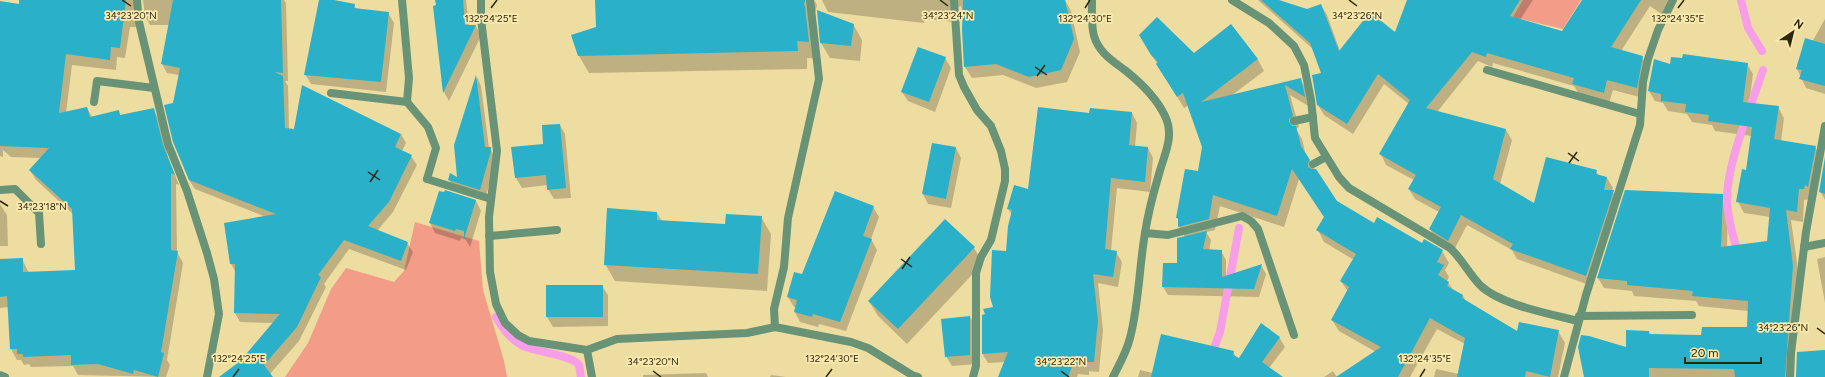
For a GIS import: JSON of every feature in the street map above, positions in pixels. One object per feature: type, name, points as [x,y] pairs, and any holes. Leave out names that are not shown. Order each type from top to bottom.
[{"type":"street","points":[[137,0],[139,22],[168,144],[187,191],[214,279],[218,314],[207,377]]},
{"type":"street","points":[[402,0],[409,78],[407,102]]},
{"type":"street","points":[[481,0],[481,19],[497,151],[489,217],[490,272],[496,304],[505,323],[518,335],[529,341],[587,350],[617,339],[747,333],[775,327],[851,342],[868,348],[912,375],[918,377]]},
{"type":"street","points":[[775,327],[774,309],[784,267],[788,218],[818,79],[810,0]]},
{"type":"street","points":[[954,0],[959,75],[977,110],[991,126],[1001,151],[1006,169],[1005,181],[991,240],[981,257],[976,272],[976,366],[973,377]]},
{"type":"street","points":[[1092,0],[1094,37],[1102,52],[1150,94],[1163,112],[1170,129],[1170,141],[1155,188],[1145,233],[1138,297],[1130,339],[1113,377]]},
{"type":"street","points":[[1232,0],[1269,23],[1294,46],[1304,65],[1313,117],[1314,138],[1339,176],[1349,188],[1450,248],[1460,257],[1481,286],[1509,302],[1579,319],[1692,315]]},
{"type":"street","points":[[1564,377],[1579,319],[1640,125],[1643,82],[1648,58],[1658,30],[1673,0]]},
{"type":"street","points":[[1487,70],[1640,114]]},
{"type":"street","points":[[94,102],[97,81],[154,88]]},
{"type":"street","points":[[331,93],[407,102],[428,127],[436,148],[428,179],[491,198]]},
{"type":"street","points":[[1294,121],[1313,117]]},
{"type":"street","points":[[1790,377],[1791,353],[1804,247],[1825,126]]},
{"type":"street","points":[[1313,164],[1326,157]]},
{"type":"street","points":[[0,190],[15,189],[39,213],[41,244]]},
{"type":"street","points":[[1145,233],[1168,235],[1242,216],[1251,221],[1258,229],[1294,335]]},
{"type":"street","points":[[490,236],[557,230]]},
{"type":"street","points":[[1804,247],[1825,243]]},
{"type":"street","points":[[587,350],[592,377]]},
{"type":"street","points":[[0,375],[5,377]]},
{"type":"shaded area","points":[[1523,0],[1581,0],[1563,29],[1513,17]]},
{"type":"shaded area","points":[[415,222],[479,241],[483,290],[504,361],[507,377],[285,377],[308,343],[331,289],[346,268],[394,282],[404,271]]},
{"type":"building","points":[[19,0],[126,0],[120,48],[111,47],[110,60],[66,54],[59,113],[87,107],[90,117],[119,110],[120,115],[154,108],[163,145],[175,175],[171,173],[171,250],[178,251],[161,352],[164,353],[158,377],[134,370],[133,374],[98,364],[71,365],[71,355],[23,357],[23,354],[17,354],[17,349],[10,349],[7,296],[0,297],[0,259],[23,258],[23,272],[75,270],[72,209],[29,170],[49,148],[0,146],[0,1],[19,4]]},
{"type":"building","points":[[173,0],[281,0],[283,73],[275,72],[283,76],[285,128],[294,129],[302,85],[401,134],[395,147],[412,155],[389,202],[368,226],[408,242],[401,261],[344,240],[318,275],[321,277],[297,327],[264,365],[273,377],[219,377],[239,362],[237,361],[247,353],[280,314],[234,313],[235,264],[230,264],[224,223],[276,214],[189,180],[173,142],[164,105],[173,103],[180,68],[161,64]]},
{"type":"building","points":[[319,0],[334,0],[355,4],[354,8],[389,12],[381,82],[304,75]]},
{"type":"building","points":[[435,0],[463,0],[465,25],[476,25],[443,93],[433,6],[436,5]]},
{"type":"building","points":[[595,0],[805,0],[804,5],[809,42],[797,41],[798,51],[578,56],[571,35],[596,27]]},
{"type":"building","points":[[963,0],[1065,0],[1074,39],[1061,70],[1029,77],[996,64],[964,67],[962,30]]},
{"type":"building","points":[[1261,0],[1279,0],[1307,9],[1321,4],[1339,51],[1370,12],[1395,32],[1407,0],[1520,0],[1510,16],[1562,31],[1582,0],[1641,0],[1611,47],[1643,56],[1637,88],[1607,80],[1604,93],[1572,84],[1574,78],[1487,53],[1486,57],[1472,52],[1426,108],[1506,129],[1493,179],[1534,203],[1546,157],[1597,170],[1596,174],[1607,177],[1604,190],[1614,190],[1586,276],[1510,249],[1513,244],[1461,215],[1448,241],[1429,229],[1441,207],[1408,189],[1416,175],[1379,154],[1410,100],[1378,74],[1347,124],[1317,105],[1312,75],[1321,73],[1310,43]]},
{"type":"building","points":[[817,10],[854,24],[851,46],[820,43]]},
{"type":"building","points":[[1157,17],[1194,53],[1231,24],[1258,59],[1201,102],[1301,78],[1305,97],[1285,85],[1293,116],[1289,119],[1289,122],[1292,126],[1296,126],[1301,146],[1310,160],[1308,167],[1316,169],[1337,201],[1374,223],[1377,217],[1422,243],[1424,239],[1443,250],[1437,262],[1444,265],[1438,275],[1449,282],[1447,286],[1463,295],[1462,298],[1517,331],[1519,322],[1559,330],[1550,377],[1526,371],[1525,377],[1457,377],[1465,338],[1430,318],[1398,377],[1336,377],[1381,347],[1331,320],[1349,287],[1340,281],[1356,254],[1316,230],[1324,217],[1292,169],[1277,216],[1213,195],[1209,219],[1178,227],[1178,218],[1176,218],[1185,169],[1198,171],[1202,147],[1183,93],[1177,97],[1156,64],[1158,62],[1151,55],[1139,35]]},
{"type":"building","points":[[1805,38],[1825,44],[1825,86],[1799,79],[1802,70],[1796,69]]},
{"type":"building","points":[[918,47],[946,57],[929,102],[901,92]]},
{"type":"building","points":[[1683,54],[1748,63],[1743,102],[1779,106],[1774,139],[1816,146],[1808,187],[1805,185],[1804,189],[1799,189],[1797,212],[1786,210],[1793,266],[1785,377],[1735,377],[1734,369],[1649,368],[1649,377],[1584,377],[1578,347],[1581,335],[1626,347],[1626,330],[1649,331],[1649,334],[1701,335],[1702,327],[1747,327],[1748,301],[1692,296],[1693,291],[1627,285],[1627,281],[1597,278],[1625,190],[1723,194],[1721,247],[1767,241],[1770,208],[1736,202],[1742,169],[1746,170],[1752,127],[1708,121],[1709,115],[1685,112],[1686,104],[1661,101],[1661,94],[1648,91],[1654,59],[1670,64],[1671,57],[1682,58]]},
{"type":"building","points":[[476,75],[485,147],[491,147],[480,190],[448,180],[450,173],[457,177],[454,145]]},
{"type":"building","points":[[1038,107],[1089,113],[1090,108],[1132,112],[1129,145],[1148,147],[1145,182],[1111,178],[1105,249],[1117,251],[1113,277],[1093,274],[1098,320],[1094,362],[1084,362],[1083,365],[1073,364],[1068,377],[998,377],[1008,352],[982,354],[982,315],[985,314],[983,309],[993,307],[990,297],[992,250],[1006,251],[1008,226],[1012,210],[1007,209],[1014,185],[1028,189]]},
{"type":"building","points":[[560,124],[566,188],[547,190],[546,175],[515,178],[511,147],[543,144],[542,125]]},
{"type":"building","points":[[932,143],[956,147],[946,199],[922,194]]},
{"type":"building","points":[[1825,157],[1825,194],[1819,192]]},
{"type":"building","points":[[445,190],[476,200],[464,239],[464,231],[456,229],[455,231],[429,223],[439,191],[444,192]]},
{"type":"building","points":[[835,191],[874,206],[863,236],[872,239],[840,322],[813,314],[812,317],[794,312],[797,300],[787,297],[794,272],[802,274]]},
{"type":"building","points":[[607,208],[657,212],[657,220],[725,224],[726,214],[762,216],[758,274],[604,265]]},
{"type":"building","points":[[945,219],[975,247],[898,329],[868,301]]},
{"type":"building","points":[[1207,231],[1203,249],[1222,250],[1222,277],[1262,264],[1254,289],[1162,287],[1163,263],[1177,263],[1177,238]]},
{"type":"building","points":[[546,285],[603,285],[603,317],[546,317]]},
{"type":"building","points":[[970,316],[970,355],[945,357],[941,319]]},
{"type":"building","points":[[1261,323],[1280,337],[1262,362],[1283,377],[1151,377],[1161,334],[1234,351],[1233,355],[1239,358]]},
{"type":"building","points":[[1825,350],[1825,377],[1796,377],[1797,352]]},
{"type":"waterway","points":[[1741,0],[1748,28],[1762,51]]},
{"type":"waterway","points":[[1739,255],[1729,216],[1727,189],[1734,155],[1763,70]]},
{"type":"waterway","points":[[1211,356],[1220,332],[1239,228]]},
{"type":"waterway","points":[[496,317],[507,333],[523,346],[562,356],[575,362],[579,365],[581,377]]}]
